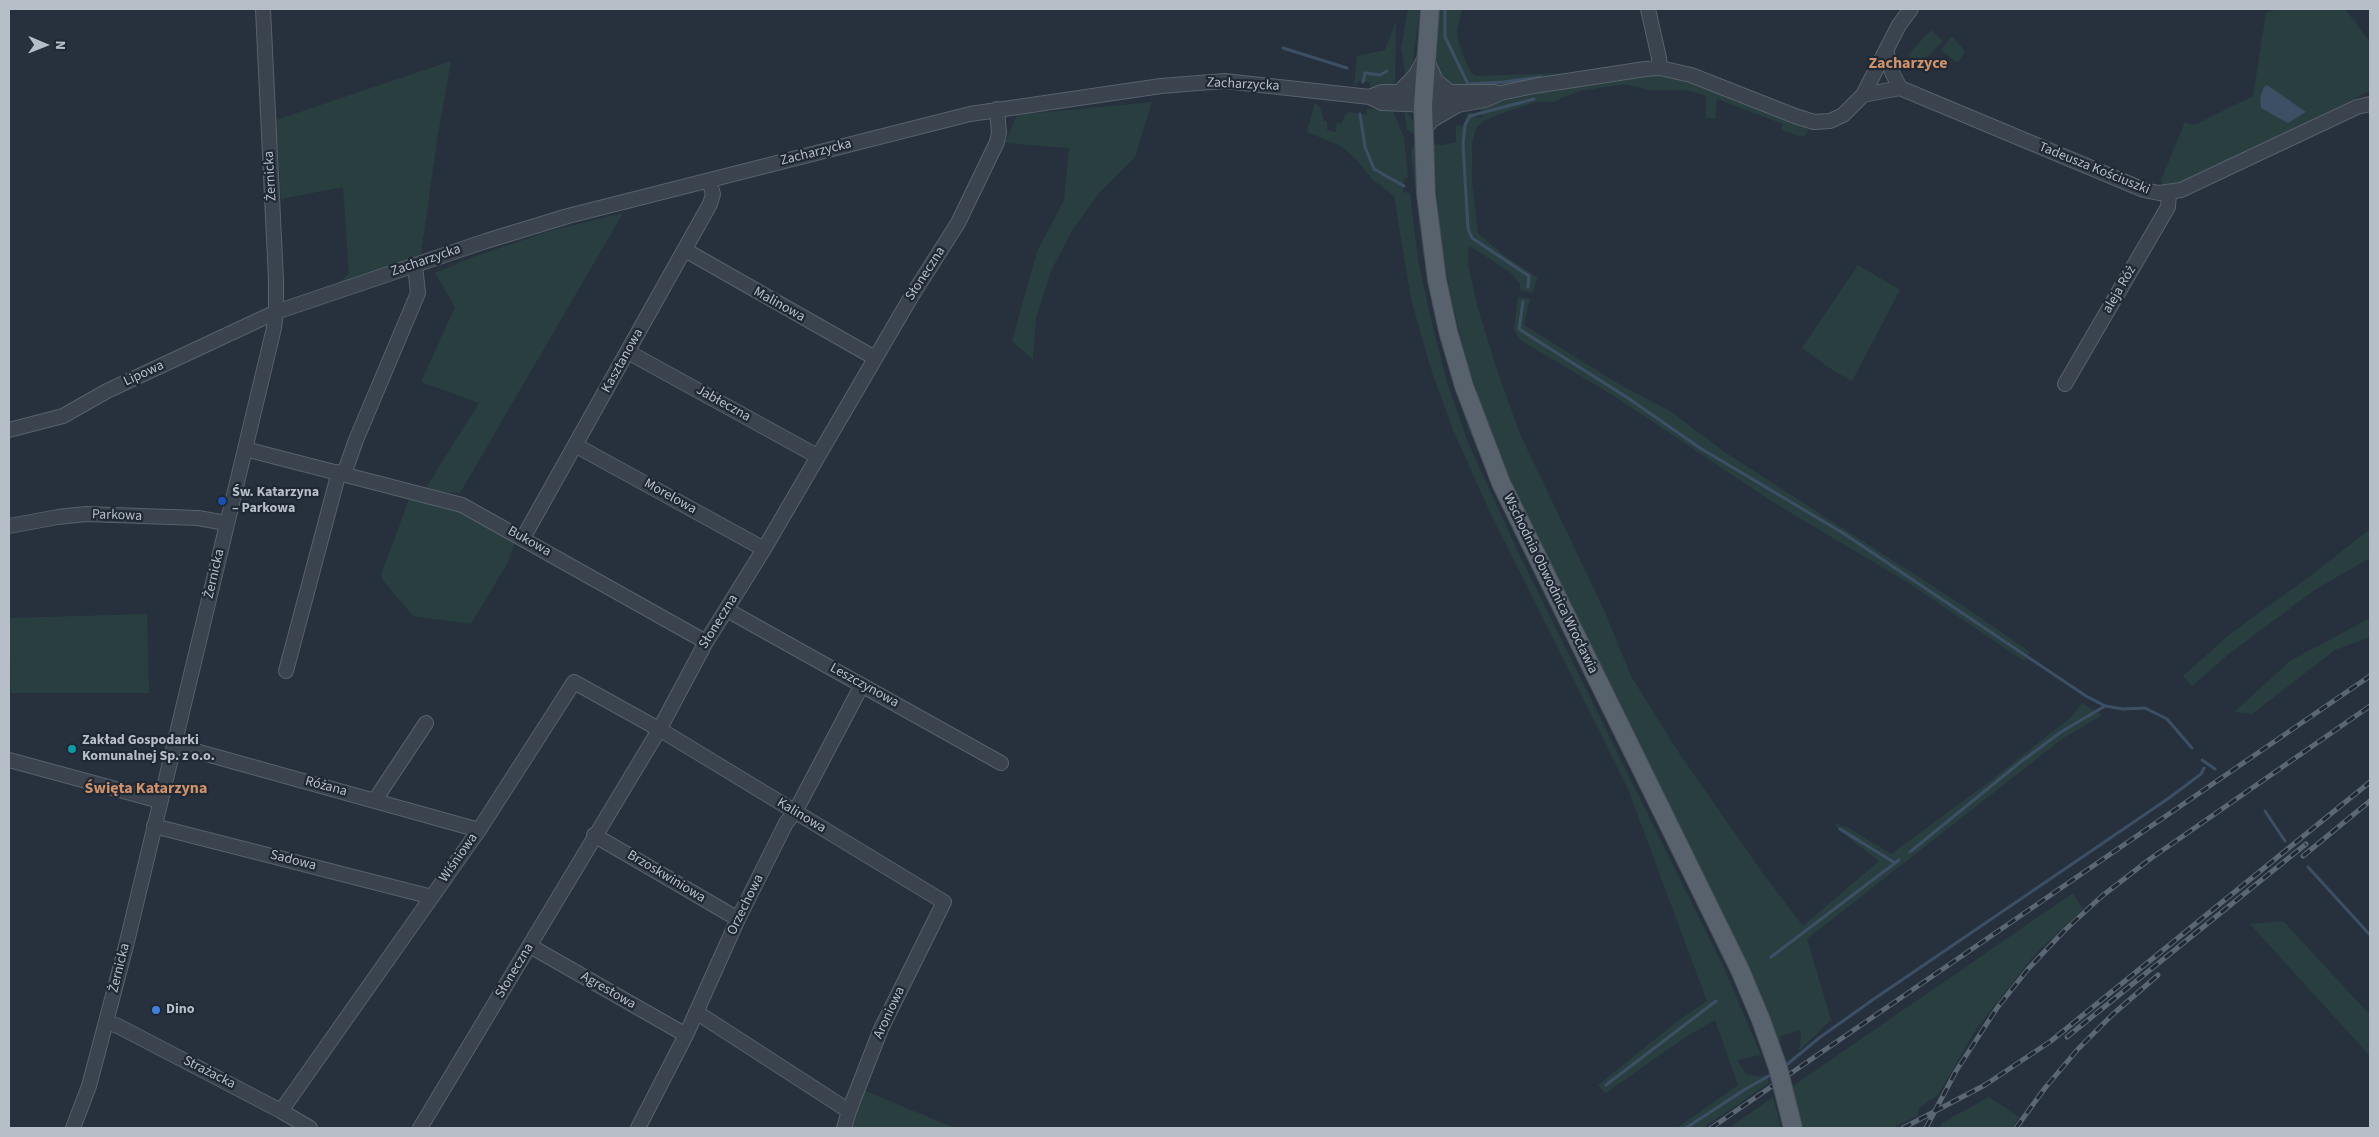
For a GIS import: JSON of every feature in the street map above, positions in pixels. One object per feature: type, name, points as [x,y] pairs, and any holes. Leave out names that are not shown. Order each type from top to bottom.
[{"type":"main road","name":"Wschodnia Obwodnica Wrocławia","points":[[1430,9],[1423,131],[1427,212],[1437,280],[1454,354],[1477,424],[1515,513],[1740,970],[1761,1020],[1778,1068],[1794,1128]]},
{"type":"street","name":"Żernicka","points":[[73,1128],[89,1086],[106,1022],[174,745],[276,312],[263,9]]},
{"type":"street","points":[[1648,9],[1660,58],[1660,68],[1690,75],[1814,122],[1830,121],[1843,116],[1863,94],[1899,24],[1911,9]]},
{"type":"street","points":[[1863,94],[1900,88],[1892,72],[1886,50]]},
{"type":"street","points":[[1400,91],[1415,76],[1426,58]]},
{"type":"street","points":[[1426,58],[1436,81],[1450,92]]},
{"type":"street","name":"Zacharzycka","points":[[276,312],[414,265],[568,216],[970,114],[997,109],[1161,86],[1224,81],[1370,97],[1382,103],[1424,99],[1450,92],[1501,93],[1645,68],[1660,68]]},
{"type":"street","name":"Tadeusza Kościuszki","points":[[1900,88],[2144,190],[2169,193],[2181,190],[2357,107],[2370,104]]},
{"type":"street","name":"Zacharzycka","points":[[1370,97],[1382,92],[1400,91],[1424,99],[1457,106],[1485,100],[1501,93]]},
{"type":"street","points":[[1423,131],[1432,120],[1457,106]]},
{"type":"street","name":"Słoneczna","points":[[420,1128],[530,946],[594,835],[659,730],[706,642],[764,549],[816,456],[911,297],[958,223],[984,170],[999,132],[997,109]]},
{"type":"street","name":"Kasztanowa","points":[[523,538],[710,204],[712,194],[709,181]]},
{"type":"street","name":"aleja Róż","points":[[2065,384],[2168,207],[2169,193]]},
{"type":"street","name":"Malinowa","points":[[684,250],[875,358]]},
{"type":"street","points":[[286,671],[342,473],[418,293],[414,265]]},
{"type":"street","name":"Lipowa","points":[[9,430],[63,416],[107,391],[276,312]]},
{"type":"street","name":"Jabłeczna","points":[[628,352],[816,456]]},
{"type":"street","name":"Morelowa","points":[[575,445],[764,549]]},
{"type":"street","name":"Bukowa","points":[[244,449],[462,505],[706,642]]},
{"type":"street","name":"Parkowa","points":[[9,526],[58,516],[86,514],[198,518],[226,523]]},
{"type":"street","name":"Leszczynowa","points":[[727,610],[1001,763]]},
{"type":"street","name":"Wiśniowa","points":[[281,1111],[479,830],[574,682],[659,730]]},
{"type":"street","name":"Orzechowa","points":[[638,1128],[686,1036],[738,919],[786,823],[795,812],[862,685]]},
{"type":"street","points":[[375,800],[426,723]]},
{"type":"street","name":"Kalinowa","points":[[659,730],[944,902]]},
{"type":"street","name":"Różana","points":[[174,745],[479,830]]},
{"type":"street","points":[[9,760],[160,801]]},
{"type":"street","name":"Sadowa","points":[[154,826],[432,897]]},
{"type":"street","name":"Brzoskwiniowa","points":[[594,835],[738,919]]},
{"type":"street","name":"Aroniowa","points":[[844,1128],[881,1029],[944,902]]},
{"type":"street","name":"Agrestowa","points":[[530,946],[686,1036]]},
{"type":"street","points":[[696,1012],[849,1111]]},
{"type":"street","name":"Strażacka","points":[[106,1022],[118,1026],[310,1128]]},
{"type":"green space","points":[[1408,9],[1420,9],[1413,60],[1406,79],[1401,48]]},
{"type":"green space","points":[[1439,9],[1462,9],[1457,30],[1459,44],[1470,71],[1475,76],[1561,73],[1562,78],[1500,88],[1446,87],[1432,62]]},
{"type":"green space","points":[[2276,9],[2345,9],[2370,42],[2370,91],[2175,186],[2163,187],[2161,180],[2185,122],[2194,125],[2253,96],[2266,13]]},
{"type":"green space","points":[[1396,21],[1395,86],[1370,88],[1370,82],[1359,81],[1354,87],[1357,56],[1385,50]]},
{"type":"green space","points":[[1931,30],[1943,41],[1918,66],[1908,55]]},
{"type":"green space","points":[[1952,36],[1965,51],[1958,63],[1941,50]]},
{"type":"green space","points":[[451,61],[437,140],[421,254],[390,268],[342,284],[340,282],[349,273],[343,187],[281,199],[276,120]]},
{"type":"green space","points":[[1653,73],[1675,75],[1806,127],[1808,131],[1806,135],[1800,137],[1781,129],[1783,124],[1717,99],[1715,119],[1706,118],[1706,96],[1687,90],[1650,90],[1625,84],[1579,91],[1553,102],[1536,102],[1497,115],[1484,121],[1476,128],[1472,144],[1472,183],[1478,233],[1501,253],[1538,278],[1532,293],[1520,290],[1520,284],[1511,273],[1470,246],[1468,263],[1477,305],[1497,370],[1520,434],[1604,610],[1631,676],[1675,747],[1761,871],[1803,926],[1879,861],[1840,831],[1835,824],[1847,827],[1891,854],[1985,785],[2070,718],[2082,703],[2102,715],[2062,739],[1807,939],[1831,1020],[1799,1051],[1800,1030],[1781,1036],[1780,1042],[1777,1045],[1509,481],[1496,450],[1469,368],[1453,306],[1441,242],[1433,144],[1442,145],[1456,142],[1456,125],[1463,126],[1467,114],[1472,112],[1475,117],[1482,118],[1480,107],[1535,94],[1581,86],[1581,83]]},
{"type":"green space","points":[[1152,102],[1135,157],[1099,193],[1072,231],[1051,271],[1036,318],[1033,360],[1012,341],[1037,252],[1064,200],[1069,148],[1005,143],[1017,115]]},
{"type":"green space","points":[[1315,102],[1321,109],[1324,121],[1327,121],[1327,130],[1336,132],[1337,123],[1341,124],[1345,115],[1351,111],[1353,113],[1367,114],[1367,109],[1393,111],[1404,138],[1408,178],[1404,178],[1403,192],[1410,193],[1418,260],[1433,328],[1448,385],[1469,445],[1520,556],[1724,968],[1761,1055],[1737,1060],[1746,1074],[1761,1077],[1766,1075],[1769,1083],[1703,1128],[1677,1128],[1738,1085],[1715,1020],[1684,1038],[1606,1093],[1598,1085],[1679,1020],[1707,1001],[1628,789],[1489,510],[1453,430],[1430,366],[1411,299],[1394,196],[1373,180],[1355,158],[1341,146],[1307,132]]},
{"type":"green space","points":[[1404,109],[1413,120],[1415,135],[1407,130]]},
{"type":"green space","points":[[1415,143],[1423,245],[1432,292],[1456,387],[1470,426],[1489,475],[1739,985],[1765,1054],[1724,958],[1513,531],[1468,428],[1443,350],[1423,254],[1411,151]]},
{"type":"green space","points":[[623,213],[460,493],[424,491],[479,403],[421,382],[455,307],[435,273],[473,257],[550,231]]},
{"type":"green space","points":[[1858,265],[1900,290],[1852,381],[1828,367],[1802,348]]},
{"type":"green space","points":[[1518,297],[1530,299],[1524,325],[1619,384],[1670,411],[1726,453],[1962,605],[2030,652],[2024,661],[1907,582],[1773,502],[1611,394],[1520,340],[1514,329]]},
{"type":"green space","points":[[411,494],[465,511],[517,539],[507,564],[471,624],[413,616],[382,579],[382,572]]},
{"type":"green space","points":[[2370,529],[2370,558],[2316,589],[2230,653],[2192,686],[2183,676],[2230,634],[2305,580]]},
{"type":"green space","points":[[147,614],[149,693],[11,693],[9,618]]},
{"type":"green space","points":[[2370,618],[2370,637],[2335,650],[2252,714],[2234,712],[2290,661]]},
{"type":"green space","points":[[2073,893],[2083,909],[2035,954],[1977,1028],[1937,1096],[1920,1107],[1917,1116],[1892,1128],[1800,1128],[1790,1088]]},
{"type":"green space","points":[[2283,921],[2370,1015],[2370,1056],[2250,924]]},
{"type":"green space","points":[[863,1090],[955,1128],[848,1128]]},
{"type":"green space","points":[[1773,1097],[1781,1128],[1729,1128]]},
{"type":"green space","points":[[1989,1097],[2019,1117],[2012,1128],[1940,1128],[1942,1123]]},
{"type":"water","points":[[2267,85],[2306,112],[2288,123],[2261,108],[2260,98],[2264,87]]},
{"type":"waterway","points":[[1445,9],[1445,37],[1468,84],[1541,77]]},
{"type":"waterway","points":[[1283,48],[1347,68]]},
{"type":"waterway","points":[[1363,82],[1365,73],[1380,75],[1387,71]]},
{"type":"waterway","points":[[1528,287],[1529,276],[1472,238],[1468,229],[1463,144],[1465,125],[1470,116],[1534,99]]},
{"type":"waterway","points":[[1360,114],[1365,147],[1374,169],[1404,186]]},
{"type":"waterway","points":[[1523,302],[1519,329],[1628,398],[1700,448],[1843,533],[2086,696],[2105,706],[2123,709],[2145,708],[2167,719],[2192,748]]},
{"type":"waterway","points":[[1910,852],[2018,764],[2061,732],[2105,706]]},
{"type":"waterway","points":[[2202,760],[2215,769]]},
{"type":"waterway","points":[[1784,1067],[1819,1038],[1871,1001],[2169,798],[2201,774],[2204,768]]},
{"type":"waterway","points":[[2265,811],[2285,841]]},
{"type":"waterway","points":[[1840,829],[1895,863]]},
{"type":"waterway","points":[[1771,957],[1899,860]]},
{"type":"waterway","points":[[2308,867],[2370,935]]},
{"type":"waterway","points":[[1606,1085],[1716,1001]]},
{"type":"waterway","points":[[1686,1128],[1774,1073]]},
{"type":"railway","points":[[1711,1128],[2370,676]]},
{"type":"railway","points":[[1926,1128],[1956,1071],[1997,1008],[2028,969],[2065,930],[2102,896],[2150,859],[2370,706]]},
{"type":"railway","points":[[1903,1128],[1985,1085],[2051,1041],[2370,782]]},
{"type":"railway","points":[[2303,856],[2370,801]]},
{"type":"railway","points":[[2067,1037],[2306,844]]},
{"type":"railway","points":[[2016,1128],[2045,1088],[2078,1049],[2112,1015],[2158,975]]},
{"type":"place","name":"Św. Katarzyna – Parkowa","points":[[222,501]]},
{"type":"place","name":"Zakład Gospodarki Komunalnej Sp. z o.o.","points":[[72,749]]},
{"type":"place","name":"Dino","points":[[156,1010]]},
{"type":"district","name":"Zacharzyce","points":[[1908,64]]},
{"type":"district","name":"Święta Katarzyna","points":[[146,789]]}]
